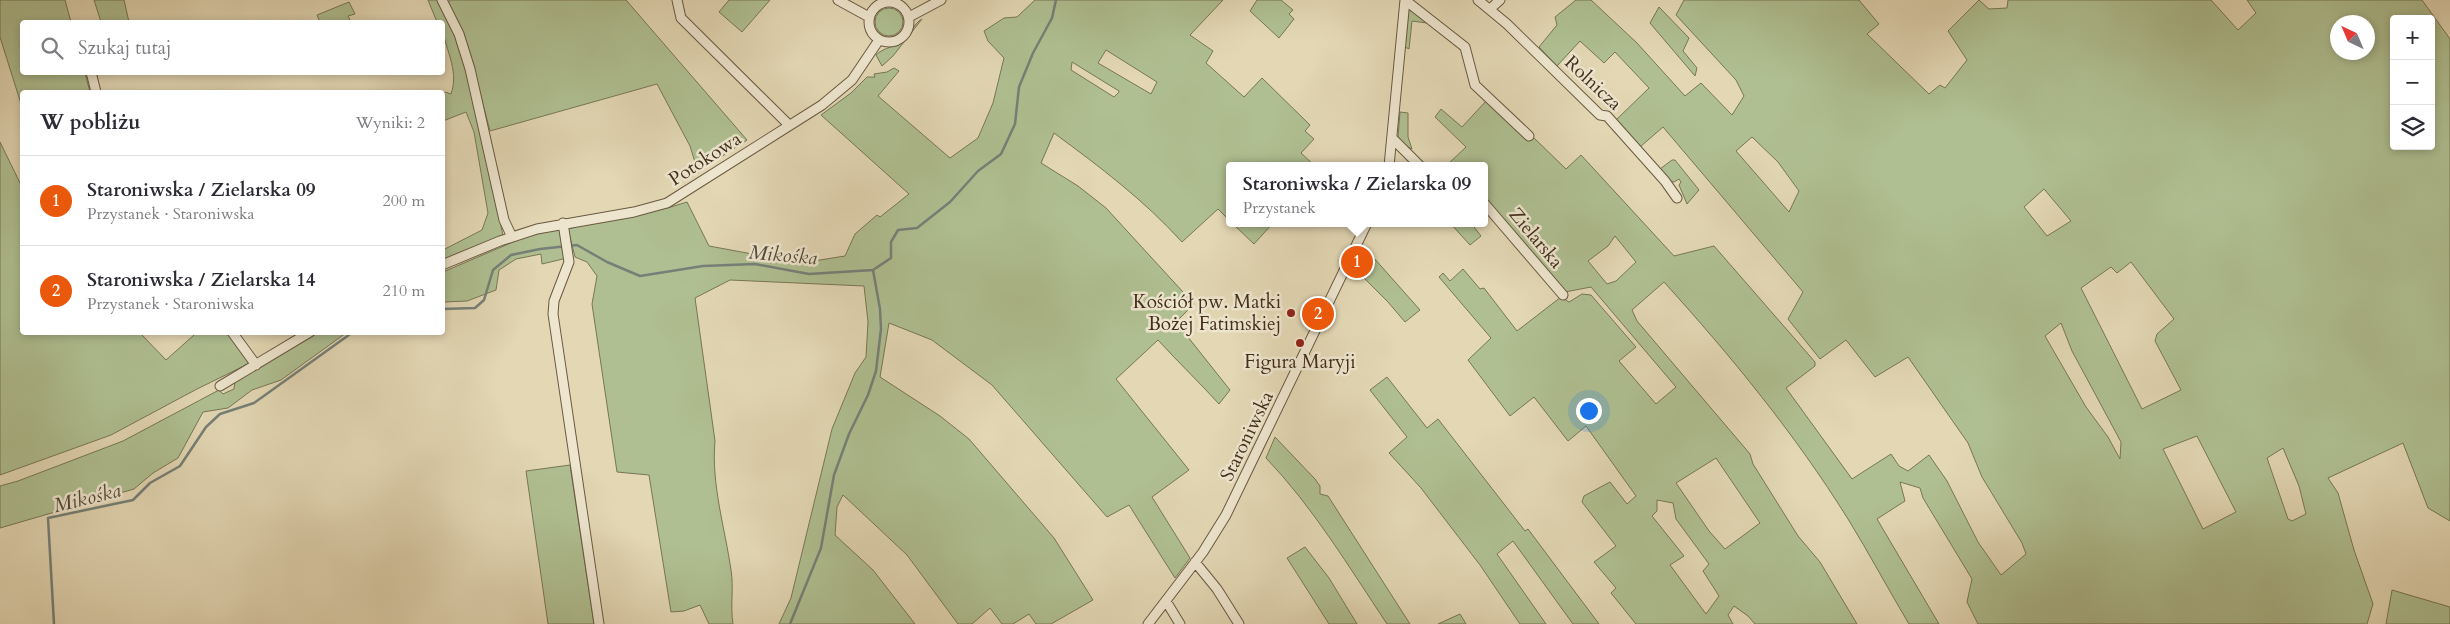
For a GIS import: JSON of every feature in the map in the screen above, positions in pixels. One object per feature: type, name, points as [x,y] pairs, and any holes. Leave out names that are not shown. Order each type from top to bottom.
[{"type":"street","points":[[442,0],[459,34],[480,110],[504,220],[512,236]]},
{"type":"street","points":[[677,0],[681,18],[789,125]]},
{"type":"street","points":[[838,0],[869,18]]},
{"type":"street","points":[[909,17],[941,0]]},
{"type":"street","points":[[1405,0],[1464,47],[1475,85],[1529,136]]},
{"type":"street","points":[[1390,162],[1405,0]]},
{"type":"street","name":"Rolnicza","points":[[1478,0],[1490,9],[1600,115],[1607,116],[1665,181],[1677,198]]},
{"type":"street","points":[[1490,9],[1500,0]]},
{"type":"street","points":[[896,1],[904,8],[909,17],[909,28],[899,40],[889,42],[879,40],[870,31],[869,18],[876,6],[896,1]]},
{"type":"street","name":"Potokowa","points":[[445,264],[512,236],[564,223],[634,212],[667,202],[822,105],[852,80],[879,40]]},
{"type":"street","points":[[92,75],[96,90]]},
{"type":"street","points":[[1393,139],[1416,162]]},
{"type":"street","name":"Zielarska","points":[[1488,208],[1563,295]]},
{"type":"street","points":[[564,223],[569,262],[553,307],[599,624]]},
{"type":"street","name":"Staroniwska","points":[[1148,624],[1216,533],[1234,501],[1366,227]]},
{"type":"street","points":[[234,335],[256,365]]},
{"type":"street","points":[[220,386],[305,335]]},
{"type":"street","points":[[1195,562],[1217,589],[1239,624]]},
{"type":"street","points":[[1166,601],[1180,624]]},
{"type":"green space","points":[[0,0],[65,0],[70,20],[20,20],[20,75],[86,75],[89,90],[20,90],[20,101],[0,37]]},
{"type":"green space","points":[[94,0],[124,0],[129,20],[100,20]]},
{"type":"green space","points":[[428,0],[438,0],[462,56],[479,115],[503,236],[445,261],[445,249],[482,230],[488,213],[474,132],[466,112],[445,120],[445,92],[451,94],[454,75],[445,39],[445,20],[436,20]]},
{"type":"green space","points":[[450,0],[626,0],[747,140],[698,172],[690,146],[657,84],[490,131],[469,51],[448,3]]},
{"type":"green space","points":[[729,0],[770,0],[742,32],[719,12]]},
{"type":"green space","points":[[1035,0],[1223,0],[1190,35],[1213,51],[1206,63],[1244,97],[1262,78],[1310,125],[1305,131],[1314,139],[1301,153],[1311,162],[1226,162],[1226,217],[1218,209],[1182,242],[1137,198],[1105,171],[1054,133],[1041,163],[1078,186],[1106,208],[1194,304],[1176,322],[1230,390],[1219,404],[1158,340],[1116,379],[1189,470],[1152,497],[1190,558],[1175,578],[1129,505],[1107,517],[992,385],[932,340],[889,323],[880,377],[940,416],[969,439],[1054,538],[1093,600],[1051,624],[1036,624],[1029,614],[1013,624],[1002,624],[990,608],[972,624],[958,624],[907,555],[843,495],[837,507],[835,535],[873,570],[915,624],[779,624],[791,598],[832,429],[855,373],[866,357],[868,322],[864,286],[730,280],[695,298],[715,441],[714,457],[719,506],[732,577],[733,624],[709,624],[700,605],[684,611],[671,612],[649,475],[617,472],[592,304],[597,276],[587,262],[575,257],[568,229],[597,221],[672,207],[687,202],[709,246],[801,263],[845,256],[855,234],[877,215],[880,217],[909,194],[821,115],[851,93],[867,77],[875,77],[874,74],[887,72],[894,68],[899,71],[878,96],[950,158],[978,138],[993,103],[1004,58],[988,41],[984,31],[1004,18],[1017,17]],"holes":[[[1106,50],[1157,82],[1151,94],[1098,63]],[[1072,62],[1119,91],[1114,97],[1071,70]]]},
{"type":"green space","points":[[1257,0],[1281,0],[1293,10],[1289,14],[1294,19],[1279,38],[1250,11]]},
{"type":"green space","points":[[1576,0],[1591,0],[1637,43],[1685,96],[1701,83],[1732,115],[1744,96],[1736,80],[1676,15],[1684,0],[1859,0],[1879,24],[1867,34],[1929,94],[1940,85],[1945,88],[1967,60],[1948,31],[1979,0],[1989,9],[2007,8],[2008,0],[2211,0],[2238,30],[2256,13],[2247,0],[2422,0],[2433,15],[2390,15],[2390,150],[2435,150],[2435,18],[2450,39],[2450,521],[2428,508],[2403,443],[2328,478],[2338,493],[2354,550],[2373,604],[2367,624],[1978,624],[1967,602],[1972,579],[1923,498],[1920,488],[1900,482],[1905,501],[1877,519],[1939,624],[1909,624],[1828,487],[1738,367],[1664,282],[1632,310],[1637,321],[1750,454],[1753,464],[1798,536],[1820,562],[1857,624],[1755,624],[1748,616],[1734,606],[1728,615],[1733,624],[1636,624],[1611,593],[1616,588],[1594,562],[1616,546],[1582,502],[1584,496],[1610,482],[1627,504],[1636,496],[1586,426],[1568,441],[1534,397],[1510,416],[1468,360],[1491,338],[1439,277],[1443,273],[1450,281],[1463,269],[1480,289],[1484,288],[1517,331],[1561,297],[1569,302],[1582,294],[1591,295],[1636,347],[1619,361],[1656,404],[1676,387],[1591,287],[1565,292],[1488,202],[1488,162],[1450,162],[1466,147],[1435,117],[1441,109],[1462,127],[1487,100],[1533,137],[1566,169],[1581,155],[1674,256],[1714,246],[1815,362],[1815,366],[1786,388],[1852,479],[1891,454],[1899,466],[1908,471],[1929,455],[1947,481],[1978,542],[2001,575],[2026,554],[2022,543],[1982,477],[1968,443],[1908,357],[1875,377],[1846,340],[1820,359],[1788,319],[1803,292],[1663,127],[1640,147],[1615,121],[1649,88],[1615,52],[1604,63],[1580,41],[1557,66],[1539,47],[1557,25],[1555,17]],"holes":[[[1752,137],[1778,162],[1799,191],[1789,212],[1736,151]],[[2044,189],[2071,221],[2047,236],[2024,207]],[[1615,236],[1636,262],[1616,281],[1607,284],[1588,261],[1608,246]],[[2131,262],[2174,319],[2157,334],[2155,341],[2181,390],[2142,409],[2081,288],[2111,267],[2117,273]],[[2061,323],[2072,351],[2121,442],[2120,459],[2108,437],[2086,407],[2045,336]],[[2197,436],[2236,512],[2203,529],[2163,449]],[[2283,448],[2299,486],[2306,514],[2292,521],[2288,519],[2267,458]],[[1716,458],[1760,523],[1725,549],[1709,531],[1676,483]],[[1657,500],[1673,503],[1676,519],[1709,564],[1703,571],[1719,596],[1706,614],[1670,565],[1684,556],[1652,516],[1657,511]]]},
{"type":"green space","points":[[349,2],[355,14],[348,16],[350,20],[319,20],[317,15]]},
{"type":"green space","points":[[1659,7],[1689,38],[1683,51],[1697,68],[1695,76],[1650,23]]},
{"type":"green space","points":[[889,8],[899,12],[903,22],[899,32],[889,36],[879,32],[875,22],[879,12]]},
{"type":"green space","points":[[1409,8],[1461,46],[1462,51],[1427,23],[1412,21],[1409,49],[1405,47]]},
{"type":"green space","points":[[922,19],[893,56],[882,66],[876,55],[901,43]]},
{"type":"green space","points":[[1400,112],[1408,113],[1408,137],[1412,149],[1406,146],[1398,137]]},
{"type":"green space","points":[[0,142],[20,183],[20,335],[142,335],[166,360],[194,335],[229,335],[250,363],[111,435],[0,475]]},
{"type":"green space","points":[[1672,160],[1675,160],[1699,190],[1687,204],[1679,185],[1681,182],[1679,179],[1674,182],[1670,181],[1660,169]]},
{"type":"green space","points":[[1236,227],[1269,227],[1254,244]]},
{"type":"green space","points":[[1454,227],[1474,227],[1481,236],[1470,245]]},
{"type":"green space","points":[[560,229],[567,258],[542,264],[541,254],[516,259],[499,270],[496,290],[467,301],[445,302],[445,271],[527,236]]},
{"type":"green space","points":[[1365,248],[1420,310],[1405,322],[1355,269]]},
{"type":"green space","points":[[315,335],[343,335],[281,380],[252,390],[228,408],[203,412],[178,458],[153,473],[134,489],[0,528],[0,486],[123,441],[219,390],[223,394],[234,389],[235,381]]},
{"type":"green space","points":[[1387,377],[1427,428],[1438,419],[1525,531],[1528,529],[1599,624],[1573,624],[1513,541],[1497,554],[1546,624],[1520,624],[1480,565],[1421,488],[1389,453],[1407,437],[1370,390]]},
{"type":"green space","points":[[1275,437],[1315,479],[1320,486],[1320,494],[1328,496],[1410,624],[1387,624],[1315,517],[1266,458]]},
{"type":"green space","points":[[570,465],[594,624],[548,624],[526,471]]},
{"type":"green space","points":[[1305,547],[1329,578],[1357,624],[1329,624],[1287,558]]},
{"type":"green space","points":[[2392,590],[2450,607],[2450,624],[2386,624]]},
{"type":"green space","points":[[1460,614],[1466,624],[1438,624]]},
{"type":"waterway","name":"Mikośka","points":[[445,309],[475,308],[484,300],[493,270],[511,255],[540,249],[577,245],[607,262],[640,276],[703,266],[755,264],[809,274],[873,270],[891,258],[891,242],[898,230],[917,228],[950,202],[978,171],[1001,154],[1015,124],[1019,87],[1033,53],[1052,18],[1056,0]]},
{"type":"waterway","points":[[790,624],[821,548],[834,475],[849,434],[868,395],[876,371],[881,329],[880,309],[873,270]]},
{"type":"waterway","name":"Mikośka","points":[[54,624],[48,518],[133,500],[150,483],[180,466],[206,427],[220,414],[254,403],[349,335]]},
{"type":"place","name":"Staroniwska / Zielarska 09","points":[[1357,262]]},
{"type":"place","name":"Kościół pw. Matki Bożej Fatimskiej","points":[[1291,313]]},
{"type":"place","name":"Staroniwska / Zielarska 14","points":[[1318,314]]},
{"type":"place","name":"Figura Maryji","points":[[1300,343]]}]
